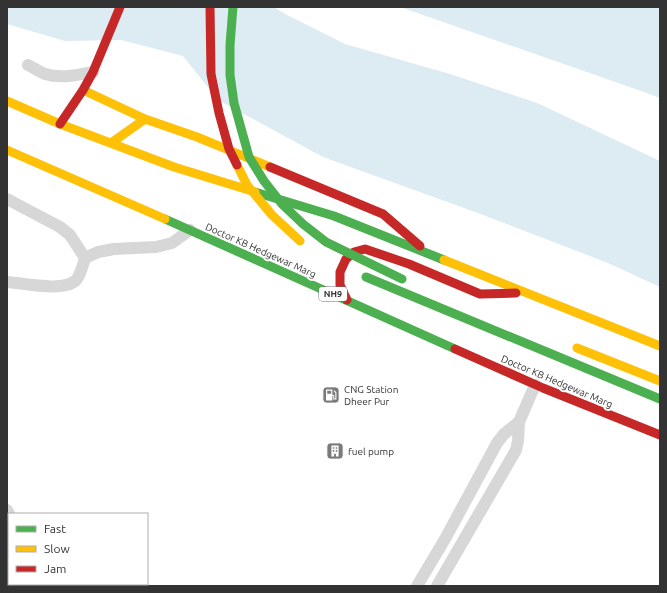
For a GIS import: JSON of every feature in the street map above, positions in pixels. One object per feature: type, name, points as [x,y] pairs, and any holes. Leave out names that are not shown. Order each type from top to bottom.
[{"type":"main road","points":[[60,124],[83,90],[93,72],[120,7]]},
{"type":"main road","points":[[210,7],[211,74],[219,113],[229,149],[247,185],[272,215],[301,242],[307,245]]},
{"type":"main road","points":[[233,7],[230,45],[230,75],[234,103],[249,157],[264,181],[282,204],[326,242],[410,282]]},
{"type":"main road","points":[[83,90],[145,119],[196,137],[383,214],[432,256]]},
{"type":"main road","points":[[7,101],[60,124],[174,167],[334,216],[660,346]]},
{"type":"main road","points":[[111,143],[145,119]]},
{"type":"main road","name":"Doctor KB Hedgewar Marg","points":[[7,150],[536,385],[660,435]]},
{"type":"main road","points":[[347,300],[340,285],[340,272],[346,260],[354,252],[366,249],[409,264],[480,294],[526,293]]},
{"type":"main road","points":[[333,260],[366,277],[660,399]]},
{"type":"main road","points":[[572,346],[660,381]]},
{"type":"street","points":[[28,65],[44,74],[64,77],[93,72]]},
{"type":"street","points":[[7,199],[60,227],[70,235],[85,258]]},
{"type":"street","points":[[7,282],[54,287],[66,285],[76,280],[85,258],[98,252],[114,249],[156,247],[172,243],[190,230]]},
{"type":"street","points":[[437,586],[516,450],[519,422],[536,385]]},
{"type":"street","points":[[417,586],[445,540],[497,444],[504,434],[519,422]]},
{"type":"shaded area","points":[[7,7],[274,7],[345,44],[450,74],[537,103],[660,161],[660,287],[608,263],[478,213],[323,157],[218,100],[183,56],[121,40],[65,41],[7,24]]},
{"type":"shaded area","points":[[400,7],[660,7],[660,98],[644,92]]},
{"type":"traffic: fast","points":[[233,7],[230,45],[230,75],[234,103],[249,157],[264,181],[282,204],[303,224],[326,242],[402,279]]},
{"type":"traffic: fast","points":[[255,192],[334,216],[444,260]]},
{"type":"traffic: fast","points":[[165,219],[455,349]]},
{"type":"traffic: fast","points":[[366,277],[660,399]]},
{"type":"traffic: slow","points":[[83,90],[145,119],[197,137],[270,167]]},
{"type":"traffic: slow","points":[[7,101],[60,124],[174,167],[255,192]]},
{"type":"traffic: slow","points":[[111,143],[145,119]]},
{"type":"traffic: slow","points":[[7,150],[165,219]]},
{"type":"traffic: slow","points":[[237,165],[247,185],[272,215],[300,241]]},
{"type":"traffic: slow","points":[[444,260],[660,346]]},
{"type":"traffic: slow","points":[[577,348],[660,381]]},
{"type":"traffic: jam","points":[[60,124],[83,90],[93,72],[120,7]]},
{"type":"traffic: jam","points":[[210,7],[211,74],[219,113],[229,149],[237,165]]},
{"type":"traffic: jam","points":[[270,167],[383,214],[420,246]]},
{"type":"traffic: jam","points":[[347,300],[340,285],[340,272],[346,259],[354,252],[365,249],[409,264],[480,294],[516,293]]},
{"type":"traffic: jam","points":[[455,349],[543,388],[660,435]]},
{"type":"place","name":"CNG Station Dheer Pur","points":[[331,395]]},
{"type":"place","name":"fuel pump","points":[[335,451]]}]
